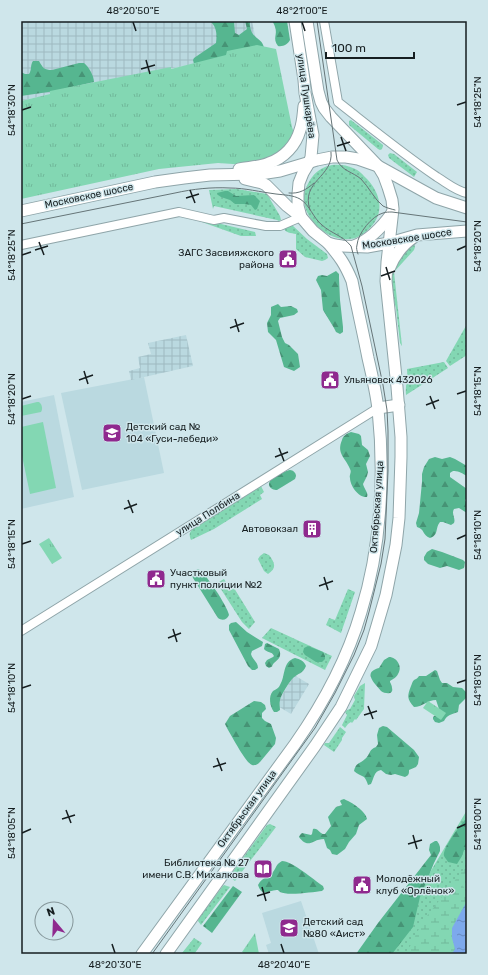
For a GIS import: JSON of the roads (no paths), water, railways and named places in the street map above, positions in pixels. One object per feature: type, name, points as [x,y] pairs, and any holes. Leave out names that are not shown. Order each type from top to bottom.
[{"type":"main road","name":"улица Пушкарёва","points":[[295,21],[305,93],[314,136],[309,163],[303,173],[298,188],[298,206],[301,217]]},
{"type":"main road","name":"улица Пушкарёва","points":[[307,21],[318,92],[321,102],[341,129],[378,166]]},
{"type":"main road","points":[[210,175],[269,163],[279,159],[296,140],[300,130],[303,120],[305,93]]},
{"type":"main road","points":[[309,163],[325,158],[336,157],[358,159],[378,166],[436,198],[467,208]]},
{"type":"main road","name":"Московское шоссе","points":[[21,211],[156,182],[210,175],[260,174],[280,171],[309,163]]},
{"type":"main road","points":[[351,246],[363,241],[378,230],[387,221],[392,212],[392,200],[384,176],[378,166]]},
{"type":"main road","name":"Московское шоссе","points":[[229,175],[262,182],[301,217],[313,231],[328,243],[342,246],[367,247],[417,236],[467,231]]},
{"type":"main road","name":"Октябрьская улица","points":[[166,954],[341,707],[371,646],[386,596],[396,545],[399,518],[401,457],[398,405],[386,281],[392,212]]},
{"type":"main road","points":[[386,281],[390,266],[397,254],[406,244],[417,236]]},
{"type":"main road","name":"Октябрьская улица","points":[[142,954],[302,734],[326,696],[350,646],[361,613],[372,570],[376,543],[381,460],[378,408],[352,281],[347,268],[328,243]]},
{"type":"main road","name":"улица Полбина","points":[[378,408],[398,405]]},
{"type":"street","points":[[324,21],[338,102],[391,144],[430,172],[461,192],[467,193]]},
{"type":"street","points":[[21,245],[179,212],[214,220],[224,218],[266,226],[280,226],[301,217]]},
{"type":"street","name":"улица Полбина","points":[[21,631],[378,408]]},
{"type":"water","points":[[467,901],[467,954],[450,954],[455,949],[452,938],[452,928]]},
{"type":"tram line","points":[[317,21],[337,160],[342,167],[361,179],[383,206],[395,210]]},
{"type":"tram line","points":[[310,210],[308,200],[309,192],[313,185],[328,168],[331,160],[331,152]]},
{"type":"tram line","points":[[289,193],[302,191],[314,183]]},
{"type":"tram line","points":[[21,224],[202,189],[241,189],[288,195],[300,199],[322,225],[329,231],[344,239],[351,246],[362,286],[383,385],[387,410],[388,431],[385,539],[381,564],[369,612],[364,630],[354,655],[315,728],[152,954]]},
{"type":"tram line","points":[[358,254],[358,240],[363,230],[370,221],[386,212],[467,222]]},
{"type":"place","name":"ЗАГС Засвияжского района","points":[[288,259]]},
{"type":"place","name":"Ульяновск 432026","points":[[330,380]]},
{"type":"place","name":"Детский сад № 104 «Гуси-лебеди»","points":[[112,433]]},
{"type":"place","name":"Автовокзал","points":[[312,529]]},
{"type":"place","name":"Участковый пункт полиции №2","points":[[156,579]]},
{"type":"place","name":"Библиотека № 27 имени С.В. Михалкова","points":[[263,869]]},
{"type":"place","name":"Молодёжный клуб «Орлёнок»","points":[[362,885]]},
{"type":"place","name":"Детский сад №80 «Аист»","points":[[289,928]]}]
